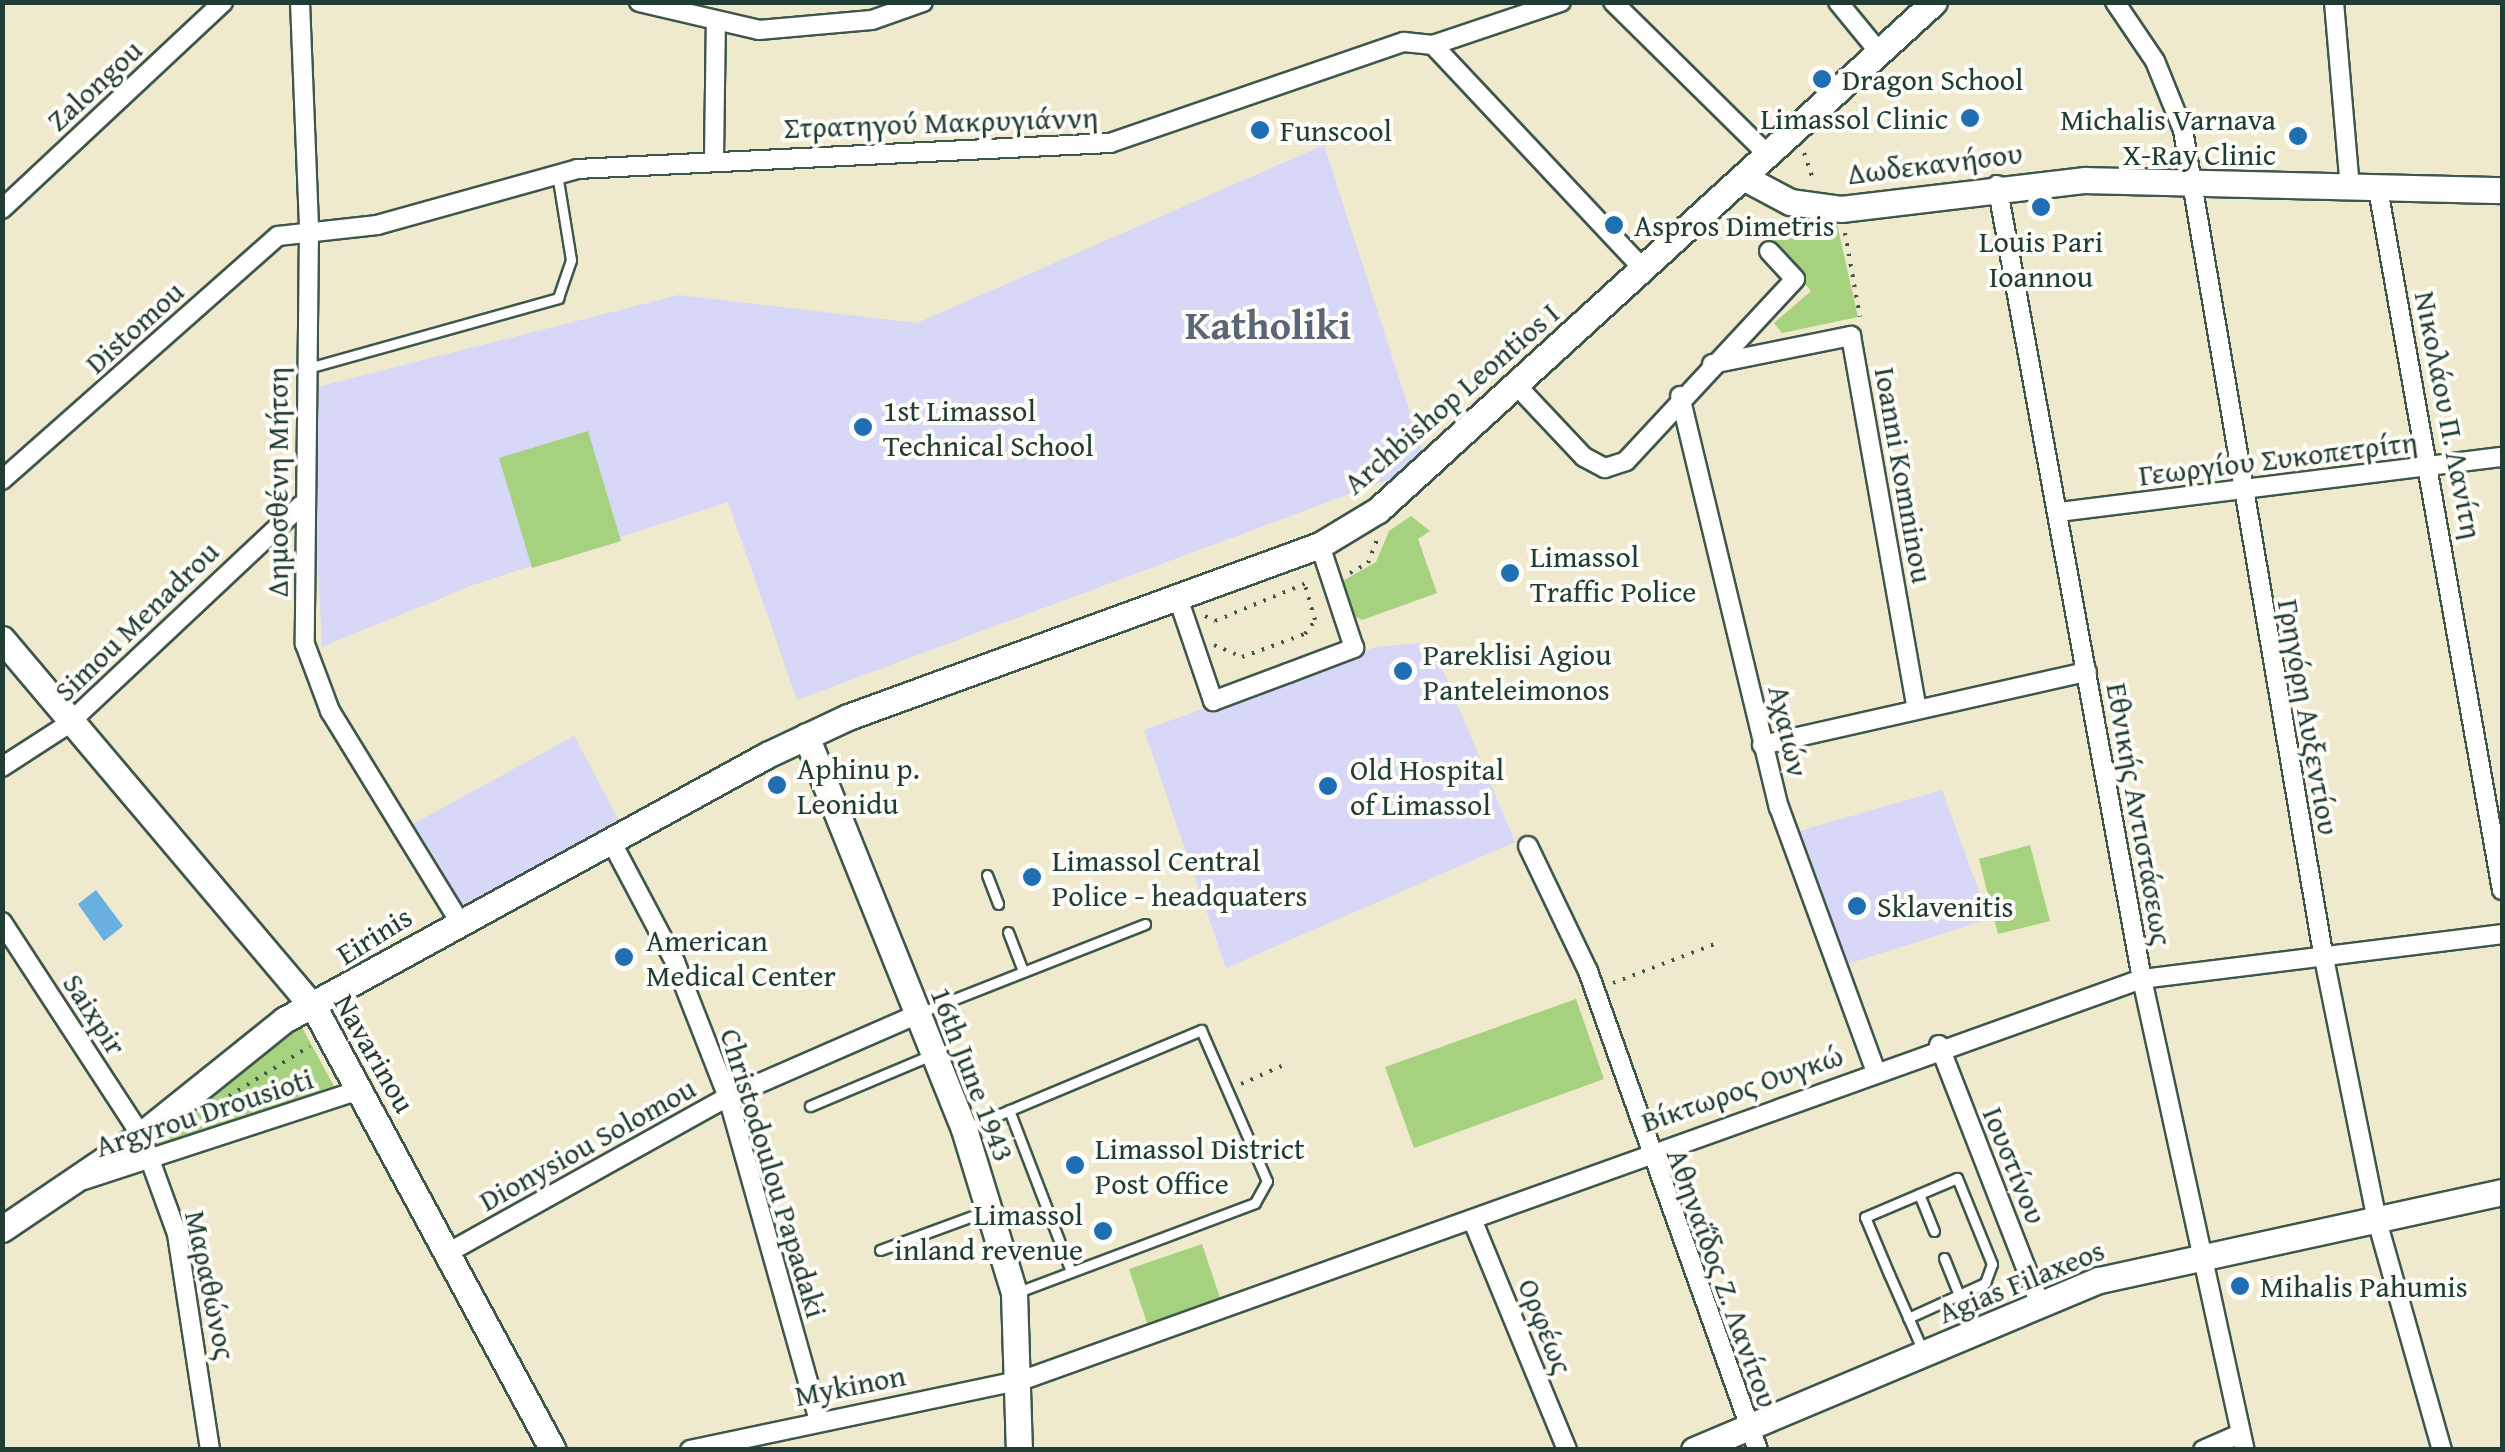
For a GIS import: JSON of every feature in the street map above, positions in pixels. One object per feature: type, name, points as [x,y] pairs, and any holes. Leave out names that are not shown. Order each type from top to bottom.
[{"type":"main road","name":"Archbishop Leontios I","points":[[806,736],[1320,545],[1378,510],[1518,387],[1934,2]]},
{"type":"main road","name":"Δωδεκανήσου","points":[[1743,178],[1790,202],[1841,209],[1997,185],[2194,180],[2502,190]]},
{"type":"main road","name":"Navarinou","points":[[2,640],[67,725],[315,1009],[451,1251],[553,1450]]},
{"type":"main road","name":"Eirinis","points":[[2,1229],[141,1135],[284,1020],[315,1009],[459,921],[806,736]]},
{"type":"main road","name":"16th June 1943","points":[[806,736],[964,1129],[1014,1293],[1022,1380],[1019,1450]]},
{"type":"main road","name":"Agias Filaxeos","points":[[1694,1450],[1753,1438],[1925,1355],[2099,1280],[2502,1192]]},
{"type":"street","name":"Zalongou","points":[[2,209],[222,2]]},
{"type":"street","name":"Δημοσθένη Μήτση","points":[[300,2],[310,230],[301,505],[305,644],[330,711],[459,921]]},
{"type":"street","points":[[638,2],[696,10],[716,23],[802,30],[923,2]]},
{"type":"street","name":"Στρατηγού Μακρυγιάννη","points":[[310,230],[377,225],[557,174],[714,158],[1110,143],[1404,42],[1432,45],[1561,2]]},
{"type":"street","points":[[1613,2],[1769,156]]},
{"type":"street","points":[[1838,2],[1879,52]]},
{"type":"street","name":"Γρηγόρη Αυξεντίου","points":[[2115,2],[2171,95],[2194,180],[2241,489],[2323,953],[2376,1218],[2442,1450]]},
{"type":"street","points":[[2334,2],[2350,188]]},
{"type":"street","points":[[714,158],[716,23]]},
{"type":"street","points":[[1432,45],[1644,270]]},
{"type":"street","name":"Εθνικής Αντιστάσεως","points":[[1997,185],[2142,979],[2198,1259],[2242,1442]]},
{"type":"street","name":"Νικολάου Π. Λανίτη","points":[[2378,188],[2433,467],[2502,890]]},
{"type":"street","name":"Distomou","points":[[2,480],[278,236],[310,230]]},
{"type":"street","points":[[1518,387],[1605,468],[1626,461],[1680,396],[1795,279],[1769,251]]},
{"type":"street","name":"Ioanni Komninou","points":[[1712,364],[1851,336],[1916,703]]},
{"type":"street","name":"Αχαιών","points":[[1680,396],[1762,744],[1875,1070]]},
{"type":"street","name":"Γεωργίου Συκοπετρίτη","points":[[2059,512],[2502,457]]},
{"type":"street","name":"Simou Menadrou","points":[[2,768],[67,725],[301,505]]},
{"type":"street","points":[[1178,598],[1213,701],[1321,661],[1354,648],[1320,545]]},
{"type":"street","points":[[1762,744],[1916,703],[2087,672]]},
{"type":"street","name":"Christodoulou Papadaki","points":[[611,841],[675,962],[728,1097],[818,1418]]},
{"type":"street","name":"Αθηναΐδος Ζ. Λανίτου","points":[[1528,846],[1594,989],[1647,1150],[1753,1438]]},
{"type":"street","name":"Saixpir","points":[[4,928],[141,1135]]},
{"type":"street","name":"Βίκτωρος Ουγκώ","points":[[1022,1380],[1474,1224],[1647,1150],[1939,1045],[2142,979],[2323,953],[2502,934]]},
{"type":"street","name":"Dionysiou Solomou","points":[[451,1251],[728,1097],[916,1014]]},
{"type":"street","name":"Ιουστίνου","points":[[1939,1045],[2041,1306]]},
{"type":"street","name":"Argyrou Drousioti","points":[[66,1186],[359,1090]]},
{"type":"street","name":"Μαραθώνος","points":[[141,1135],[177,1234],[210,1450]]},
{"type":"street","name":"Ορφέως","points":[[1474,1224],[1566,1450]]},
{"type":"street","name":"Mykinon","points":[[690,1450],[818,1418],[1022,1380]]},
{"type":"street","points":[[2204,1450],[2242,1442]]},
{"type":"lane","points":[[716,23],[720,2]]},
{"type":"lane","points":[[304,369],[558,298],[571,260],[557,174]]},
{"type":"lane","points":[[987,875],[998,904]]},
{"type":"lane","points":[[916,1014],[1022,968],[1144,924]]},
{"type":"lane","points":[[1008,932],[1022,968]]},
{"type":"lane","points":[[964,1129],[1201,1030],[1268,1194],[1014,1293]]},
{"type":"lane","points":[[810,1106],[932,1054]]},
{"type":"lane","points":[[1009,1110],[1070,1270]]},
{"type":"lane","points":[[1908,1318],[1984,1283],[1992,1264],[1957,1178],[1865,1217],[1908,1318],[1925,1355]]},
{"type":"lane","points":[[1919,1194],[1924,1220],[1934,1231]]},
{"type":"lane","points":[[880,1250],[988,1210]]},
{"type":"lane","points":[[1875,1241],[1888,1235]]},
{"type":"lane","points":[[1944,1258],[1947,1278],[1959,1295]]},
{"type":"lane","points":[[1889,1274],[1901,1268]]},
{"type":"lane","points":[[1899,1296],[1910,1292]]},
{"type":"path","points":[[1841,209],[1862,330],[1851,336]]},
{"type":"path","points":[[1339,577],[1368,563],[1382,526]]},
{"type":"path","points":[[1210,641],[1242,658],[1305,634],[1315,620],[1304,582]]},
{"type":"path","points":[[1205,616],[1205,625]]},
{"type":"path","points":[[1594,989],[1720,942]]},
{"type":"path","points":[[1228,1090],[1286,1064]]},
{"type":"shaded area","name":"1st Limassol Technical School","points":[[1324,145],[1427,465],[797,700],[728,502],[473,585],[322,647],[309,389],[679,295],[917,323]]},
{"type":"shaded area","name":"Old Hospital of Limassol","points":[[1420,643],[1437,656],[1515,842],[1226,968],[1144,730],[1376,647]]},
{"type":"shaded area","points":[[574,736],[621,824],[460,912],[413,824]]},
{"type":"shaded area","points":[[1942,790],[1989,919],[1841,966],[1796,832]]},
{"type":"green space","points":[[1837,224],[1858,317],[1782,333],[1774,323],[1811,291],[1763,234]]},
{"type":"green space","points":[[588,431],[621,541],[532,568],[499,458]]},
{"type":"green space","points":[[1411,516],[1430,531],[1418,539],[1437,593],[1362,620],[1350,614],[1341,582],[1376,562],[1389,531]]},
{"type":"green space","points":[[2030,845],[2050,921],[1998,934],[1979,859]]},
{"type":"green space","points":[[1576,999],[1604,1079],[1414,1148],[1385,1067]]},
{"type":"green space","points":[[298,1020],[335,1088],[154,1149],[147,1135]]},
{"type":"green space","points":[[1202,1244],[1222,1304],[1149,1329],[1129,1269]]},
{"type":"water","points":[[96,890],[123,926],[104,941],[78,904]]},
{"type":"place","name":"Dragon School","points":[[1822,79]]},
{"type":"place","name":"Limassol Clinic","points":[[1970,118]]},
{"type":"place","name":"Funscool","points":[[1260,130]]},
{"type":"place","name":"Michalis Varnava X-Ray Clinic","points":[[2298,136]]},
{"type":"place","name":"Louis Pari Ioannou","points":[[2041,207]]},
{"type":"place","name":"Aspros Dimetris","points":[[1614,225]]},
{"type":"place","name":"1st Limassol Technical School","points":[[863,427]]},
{"type":"place","name":"Limassol Traffic Police","points":[[1510,573]]},
{"type":"place","name":"Pareklisi Agiou Panteleimonos","points":[[1403,671]]},
{"type":"place","name":"Aphinu p. Leonidu","points":[[777,785]]},
{"type":"place","name":"Old Hospital of Limassol","points":[[1328,786]]},
{"type":"place","name":"Limassol Central Police - headquaters","points":[[1032,877]]},
{"type":"place","name":"Sklavenitis","points":[[1857,906]]},
{"type":"place","name":"American Medical Center","points":[[624,957]]},
{"type":"place","name":"Limassol District Post Office","points":[[1075,1165]]},
{"type":"place","name":"Limassol inland revenue","points":[[1103,1231]]},
{"type":"place","name":"Mihalis Pahumis","points":[[2240,1286]]},
{"type":"district","name":"Katholiki","points":[[1268,325]]}]
